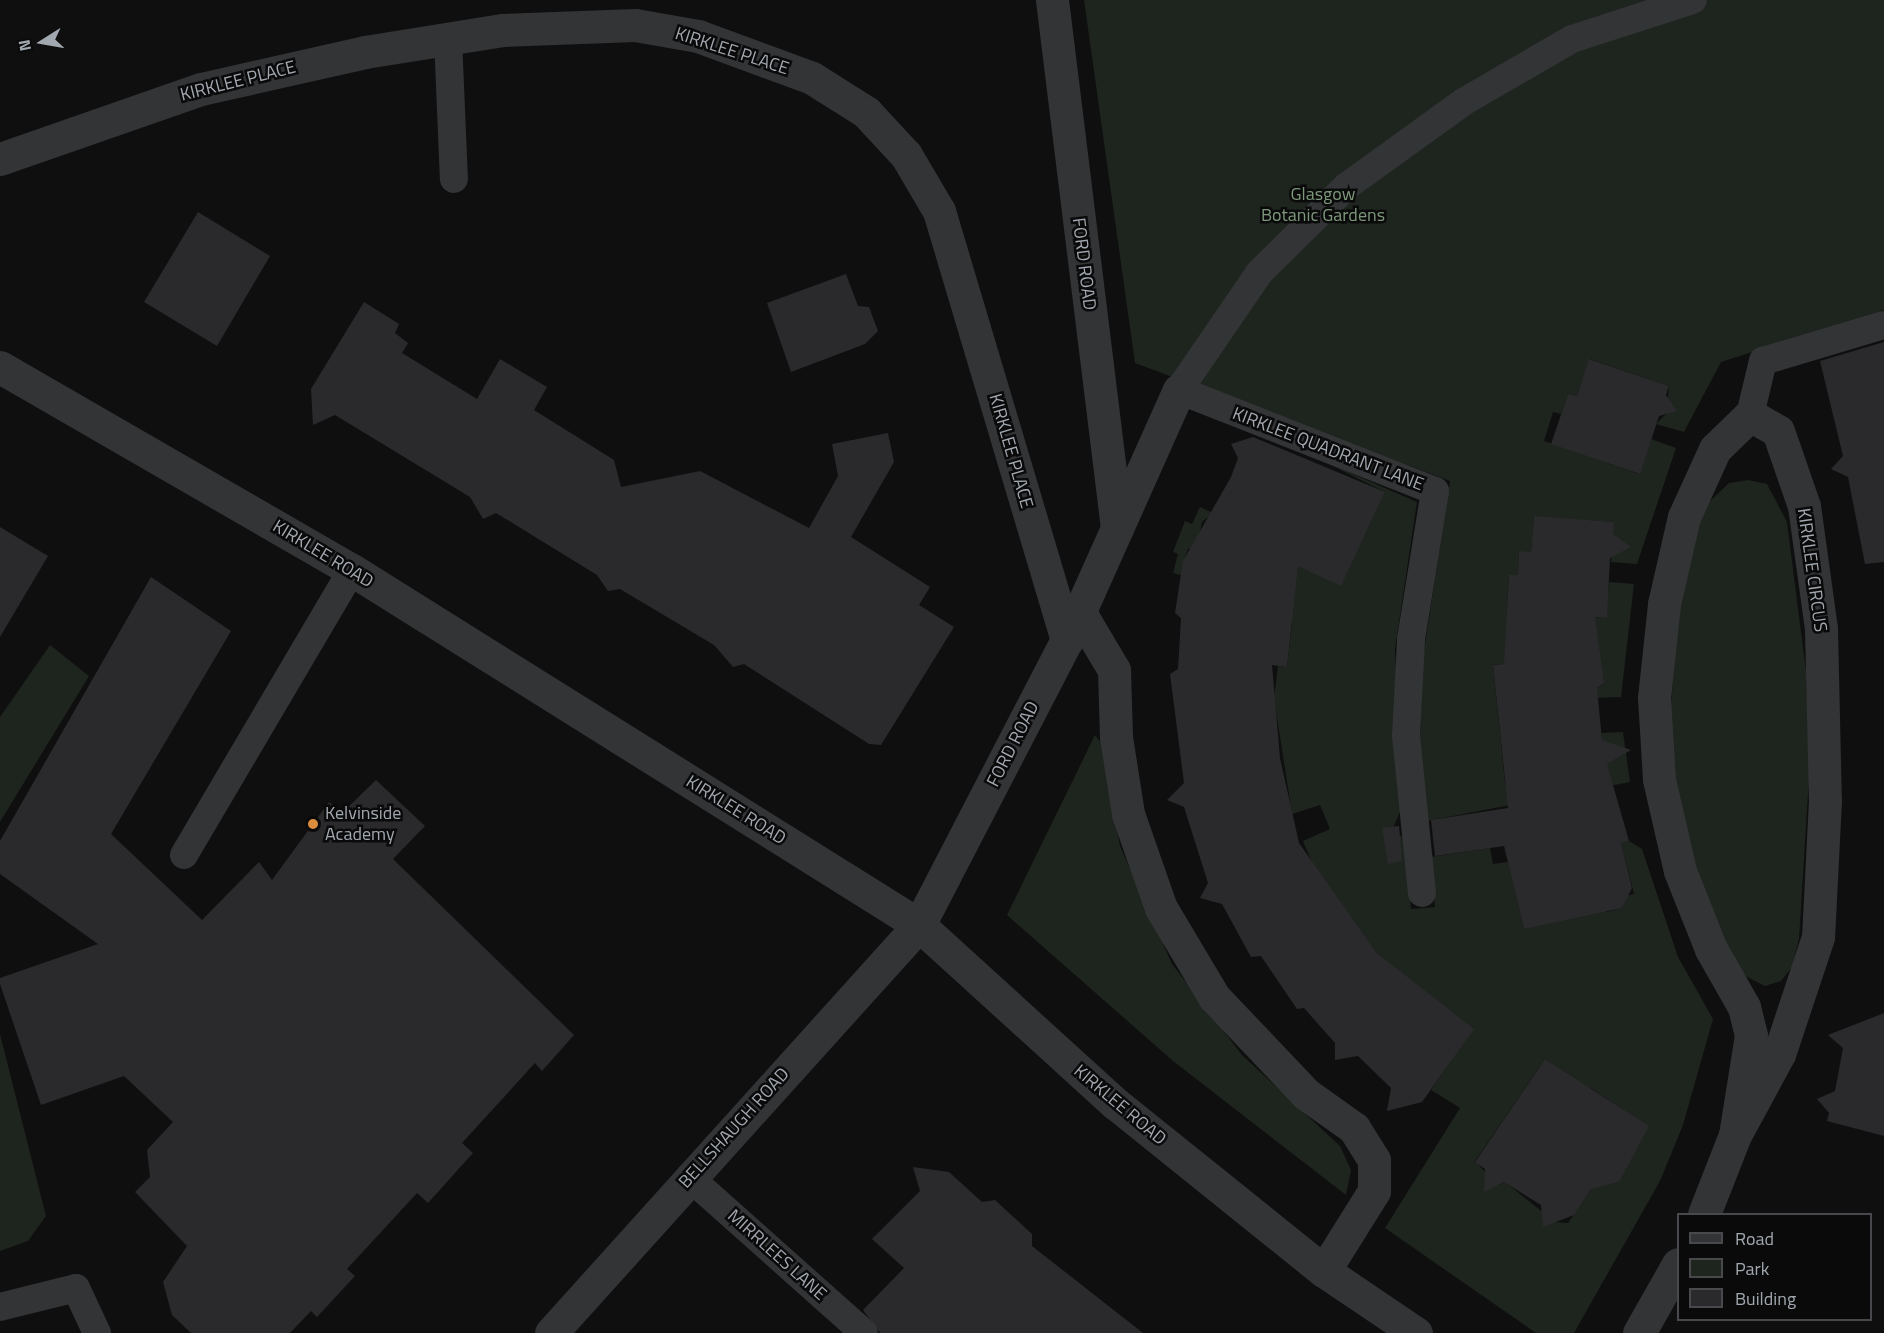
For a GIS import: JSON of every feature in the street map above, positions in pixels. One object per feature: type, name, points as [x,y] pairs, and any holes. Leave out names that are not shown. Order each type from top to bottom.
[{"type":"street","name":"FORD ROAD","points":[[1052,0],[1117,528]]},
{"type":"street","name":"KIRKLEE PLACE","points":[[0,159],[201,89],[448,38],[574,24],[635,25],[756,55],[812,78],[866,112],[906,155],[939,211],[1073,625],[1114,670],[1116,737],[1128,814],[1161,908],[1214,998],[1305,1094],[1354,1128],[1374,1160],[1374,1191],[1324,1271]]},
{"type":"street","name":"KIRKLEE ROAD","points":[[0,367],[352,570],[919,925],[1116,1104],[1324,1271],[1416,1333]]},
{"type":"street","name":"FORD ROAD","points":[[919,925],[1073,625],[1179,390]]},
{"type":"street","name":"KIRKLEE CIRCUS","points":[[1705,1213],[1735,1135],[1779,1054],[1818,938],[1825,800],[1821,630],[1804,506],[1778,431],[1750,415],[1715,450],[1684,517],[1664,604],[1654,698],[1659,779],[1680,871],[1711,950],[1749,1021],[1749,1073],[1735,1135]]},
{"type":"street","name":"BELLSHAUGH ROAD","points":[[551,1333],[689,1177],[919,925]]},
{"type":"street","points":[[1639,1333],[1677,1266]]},
{"type":"lane","points":[[1179,390],[1259,273],[1347,186],[1465,101],[1572,39],[1693,0]]},
{"type":"lane","points":[[448,38],[454,179]]},
{"type":"lane","points":[[1750,415],[1763,361],[1884,325]]},
{"type":"lane","name":"KIRKLEE QUADRANT LANE","points":[[1179,390],[1435,491],[1411,639],[1406,736],[1422,893]]},
{"type":"lane","points":[[184,855],[352,570]]},
{"type":"lane","name":"MIRRLEES LANE","points":[[689,1177],[864,1333]]},
{"type":"lane","points":[[0,1307],[76,1288],[96,1333]]},
{"type":"green space","name":"Glasgow Botanic Gardens","points":[[1084,0],[1884,0],[1884,310],[1721,362],[1684,432],[1656,424],[1667,413],[1669,386],[1590,359],[1577,396],[1568,394],[1561,414],[1553,412],[1544,441],[1639,474],[1651,439],[1676,448],[1637,564],[1611,562],[1613,522],[1534,517],[1531,552],[1519,552],[1518,575],[1509,575],[1507,611],[1606,618],[1609,582],[1634,584],[1621,697],[1598,698],[1596,689],[1604,683],[1592,655],[1493,665],[1505,783],[1604,773],[1601,733],[1623,732],[1630,782],[1427,821],[1420,738],[1423,657],[1450,481],[1135,363]]},
{"type":"green space","points":[[1321,460],[1417,502],[1395,649],[1402,807],[1393,828],[1405,840],[1411,909],[1435,907],[1430,857],[1490,848],[1493,864],[1508,862],[1524,929],[1598,907],[1606,912],[1622,908],[1625,896],[1634,894],[1621,843],[1629,841],[1642,849],[1678,957],[1713,1019],[1683,1125],[1660,1181],[1574,1333],[1536,1333],[1385,1228],[1460,1108],[1431,1090],[1473,1029],[1376,952],[1313,865],[1303,841],[1330,829],[1320,805],[1292,814],[1274,698],[1278,666],[1287,667],[1292,624],[1287,587],[1300,561],[1341,585],[1385,492]],"holes":[[[1545,1059],[1571,1076],[1552,1106],[1591,1088],[1642,1122],[1619,1182],[1611,1184],[1600,1176],[1568,1223],[1555,1222],[1505,1182],[1498,1185],[1475,1161]]]},
{"type":"green space","points":[[1748,480],[1767,484],[1787,522],[1806,671],[1809,778],[1799,939],[1792,967],[1781,981],[1765,986],[1745,976],[1734,962],[1695,869],[1676,798],[1669,729],[1678,619],[1696,532],[1708,503],[1729,483]]},
{"type":"green space","points":[[1200,507],[1213,513],[1202,522],[1197,547],[1188,549],[1183,563],[1188,577],[1173,573],[1178,554],[1173,552],[1185,521],[1192,524]]},
{"type":"green space","points":[[50,645],[89,676],[0,822],[0,717]]},
{"type":"green space","points":[[1095,735],[1101,743],[1120,846],[1172,964],[1242,1055],[1340,1146],[1351,1170],[1346,1195],[1173,1061],[1007,915]]},
{"type":"green space","points":[[0,1034],[46,1216],[28,1241],[0,1251]]},
{"type":"building","points":[[198,212],[270,256],[217,346],[144,302]]},
{"type":"building","points":[[846,274],[858,306],[869,307],[878,331],[865,344],[791,372],[767,303]]},
{"type":"building","points":[[364,302],[399,324],[395,333],[408,343],[402,353],[477,399],[500,359],[547,387],[534,410],[614,460],[621,487],[700,471],[809,528],[838,476],[832,444],[888,433],[894,462],[851,537],[930,587],[919,605],[954,627],[881,745],[869,744],[744,664],[733,667],[714,645],[620,589],[608,591],[597,575],[496,513],[483,519],[470,497],[335,415],[313,425],[311,389]]},
{"type":"building","points":[[1884,342],[1884,562],[1865,564],[1848,477],[1831,469],[1843,456],[1820,361]]},
{"type":"building","points":[[1589,359],[1669,386],[1666,395],[1677,411],[1659,416],[1640,474],[1551,444],[1568,394],[1577,396]]},
{"type":"building","points":[[1253,437],[1385,492],[1341,586],[1298,566],[1287,667],[1272,665],[1280,758],[1299,843],[1376,952],[1474,1029],[1422,1102],[1387,1111],[1391,1088],[1358,1056],[1335,1060],[1335,1043],[1304,1008],[1297,1009],[1261,956],[1251,957],[1222,904],[1200,898],[1208,883],[1184,807],[1167,800],[1184,783],[1170,674],[1178,669],[1181,618],[1175,613],[1183,561],[1231,477],[1238,458],[1231,444]]},
{"type":"building","points":[[1534,516],[1614,522],[1613,534],[1631,547],[1610,558],[1607,618],[1595,617],[1604,683],[1597,688],[1602,740],[1631,750],[1607,764],[1629,841],[1621,843],[1632,888],[1622,908],[1524,929],[1504,846],[1435,856],[1431,820],[1508,808],[1493,665],[1504,664],[1509,575],[1518,575],[1519,551],[1531,552]]},
{"type":"building","points":[[0,527],[48,556],[0,637]]},
{"type":"building","points":[[151,577],[231,631],[111,834],[202,920],[259,862],[272,880],[329,802],[343,812],[376,780],[425,826],[393,859],[574,1035],[542,1071],[535,1063],[462,1143],[473,1153],[428,1203],[417,1193],[347,1269],[355,1276],[317,1317],[311,1311],[290,1333],[191,1333],[172,1315],[163,1282],[187,1246],[135,1192],[150,1177],[147,1150],[173,1122],[124,1076],[41,1105],[0,984],[0,978],[98,944],[0,874],[0,841]]},
{"type":"building","points":[[1399,826],[1402,861],[1388,864],[1382,828]]},
{"type":"building","points":[[1884,1013],[1884,1136],[1827,1121],[1829,1113],[1817,1099],[1835,1091],[1843,1048],[1828,1035]]},
{"type":"building","points":[[1545,1059],[1649,1126],[1619,1182],[1591,1189],[1574,1215],[1543,1227],[1541,1205],[1504,1182],[1484,1192],[1485,1169],[1475,1162]]},
{"type":"building","points":[[913,1167],[949,1172],[982,1202],[995,1200],[1032,1234],[1032,1246],[1143,1333],[880,1333],[863,1310],[904,1268],[872,1239],[920,1191]]},
{"type":"place","name":"Kelvinside Academy","points":[[313,824]]}]
